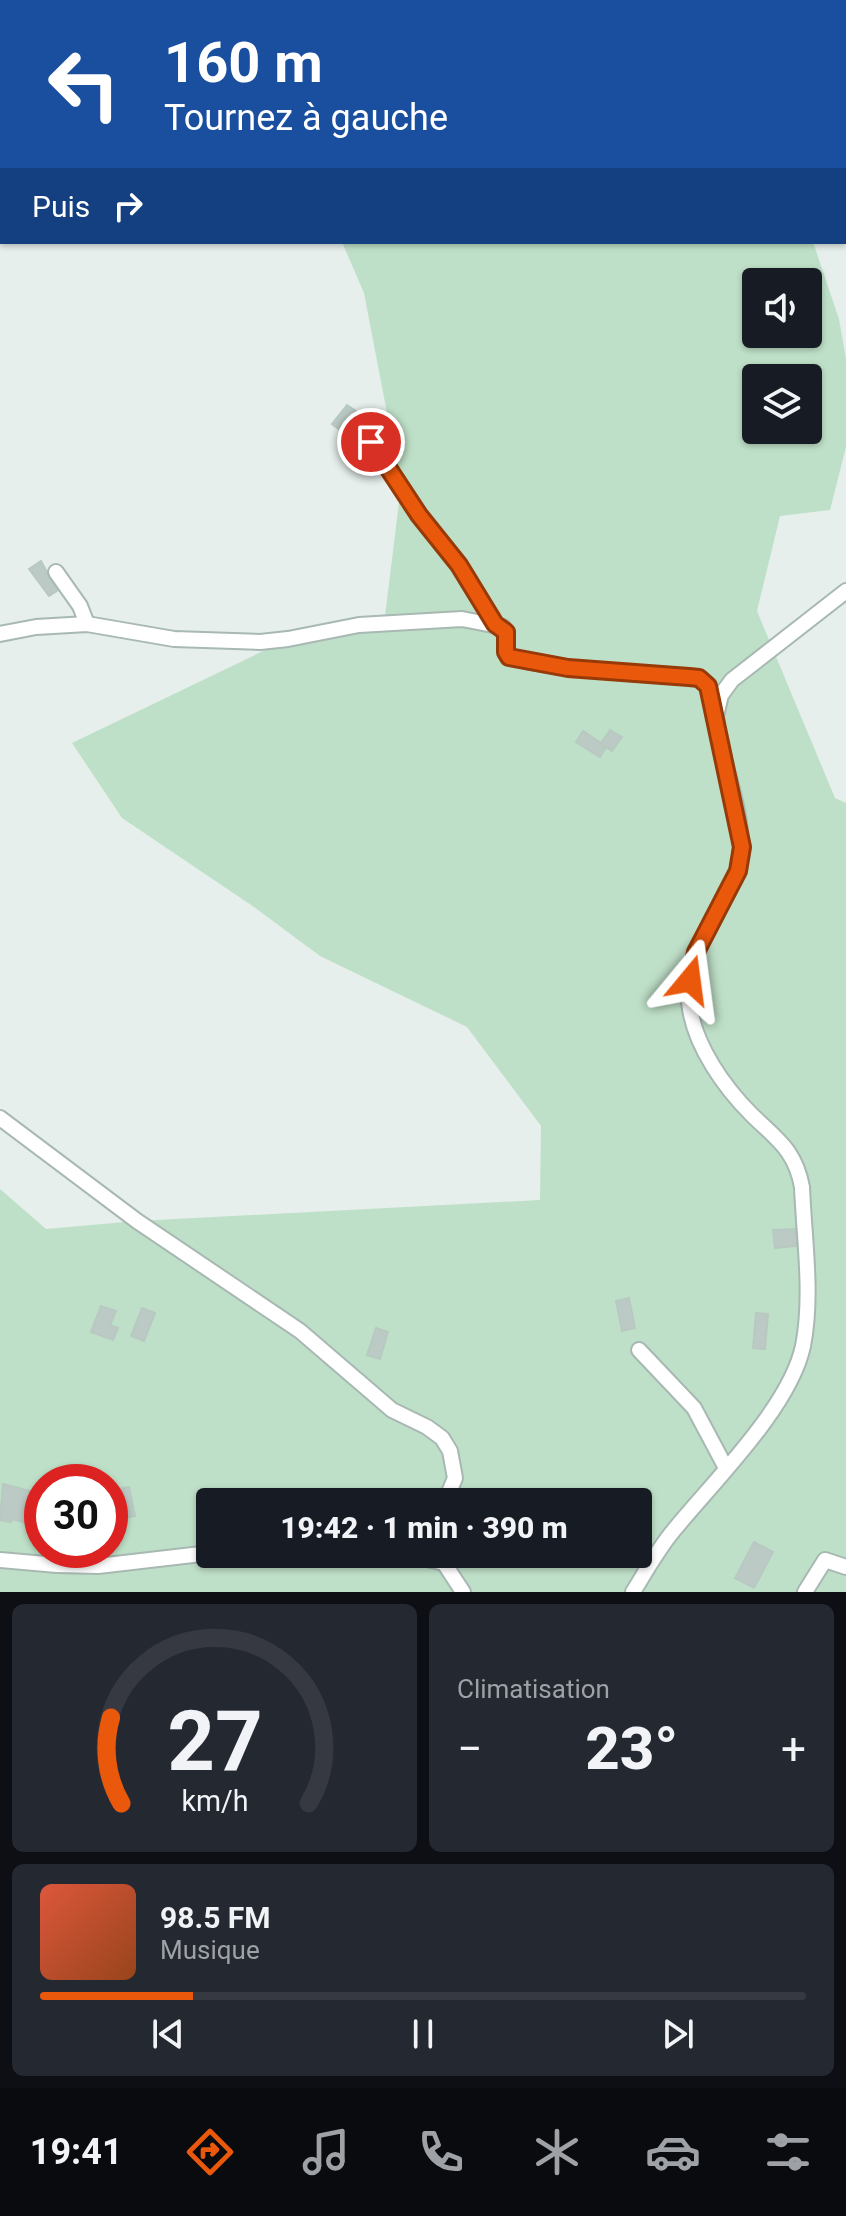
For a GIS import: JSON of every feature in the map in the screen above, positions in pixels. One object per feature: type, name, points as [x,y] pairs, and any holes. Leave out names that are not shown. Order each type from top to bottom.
[{"type":"street","points":[[371,442],[419,515],[459,565],[495,624],[506,632],[506,652],[513,659],[568,668],[699,678],[708,686],[716,716],[742,847],[738,871],[696,952],[690,980],[689,1007],[698,1036],[729,1089],[749,1113],[784,1144],[799,1172],[807,1303],[803,1346],[793,1376],[777,1405],[670,1534],[633,1592]]},
{"type":"street","points":[[56,572],[80,606],[87,624]]},
{"type":"street","points":[[716,716],[721,695],[732,680],[846,591]]},
{"type":"street","points":[[0,634],[36,627],[87,624],[174,639],[260,642],[359,625],[462,619],[495,624]]},
{"type":"street","points":[[0,1118],[137,1221],[300,1331],[392,1410],[442,1438],[450,1451],[455,1478],[451,1488]]},
{"type":"street","points":[[639,1350],[694,1408],[726,1468]]},
{"type":"street","points":[[0,1560],[98,1566],[196,1555]]},
{"type":"street","points":[[805,1592],[825,1560],[846,1567]]},
{"type":"street","points":[[448,1568],[463,1592]]},
{"type":"green space","points":[[343,244],[814,244],[822,268],[742,268],[742,348],[822,348],[822,269],[839,319],[846,359],[846,447],[830,510],[780,516],[757,611],[835,798],[846,803],[846,1592],[0,1592],[0,1189],[46,1229],[137,1221],[540,1200],[541,1126],[467,1027],[320,956],[254,907],[122,818],[72,743],[288,639],[384,624],[401,486],[364,293]]},
{"type":"building","points":[[347,405],[359,413],[344,433],[332,424]]},
{"type":"building","points":[[41,561],[57,591],[49,596],[29,569]]},
{"type":"building","points":[[610,730],[622,737],[612,751],[606,747],[600,757],[576,742],[583,731],[601,743]]},
{"type":"building","points":[[795,1229],[796,1246],[775,1248],[773,1230]]},
{"type":"building","points":[[629,1298],[635,1328],[622,1331],[616,1301]]},
{"type":"building","points":[[101,1306],[116,1311],[110,1325],[118,1328],[113,1340],[91,1332]]},
{"type":"building","points":[[142,1308],[155,1313],[144,1341],[131,1336]]},
{"type":"building","points":[[756,1313],[768,1314],[765,1349],[753,1348]]},
{"type":"building","points":[[376,1328],[388,1332],[380,1359],[367,1355]]},
{"type":"building","points":[[3,1484],[24,1489],[24,1522],[0,1520]]},
{"type":"building","points":[[128,1487],[135,1516],[128,1518]]},
{"type":"building","points":[[754,1542],[773,1552],[754,1588],[735,1578]]},
{"type":"route","points":[[371,442],[419,515],[459,565],[495,624],[503,627],[509,657],[568,668],[699,678],[708,686],[713,697],[742,847],[738,871],[696,952],[690,980]]}]
